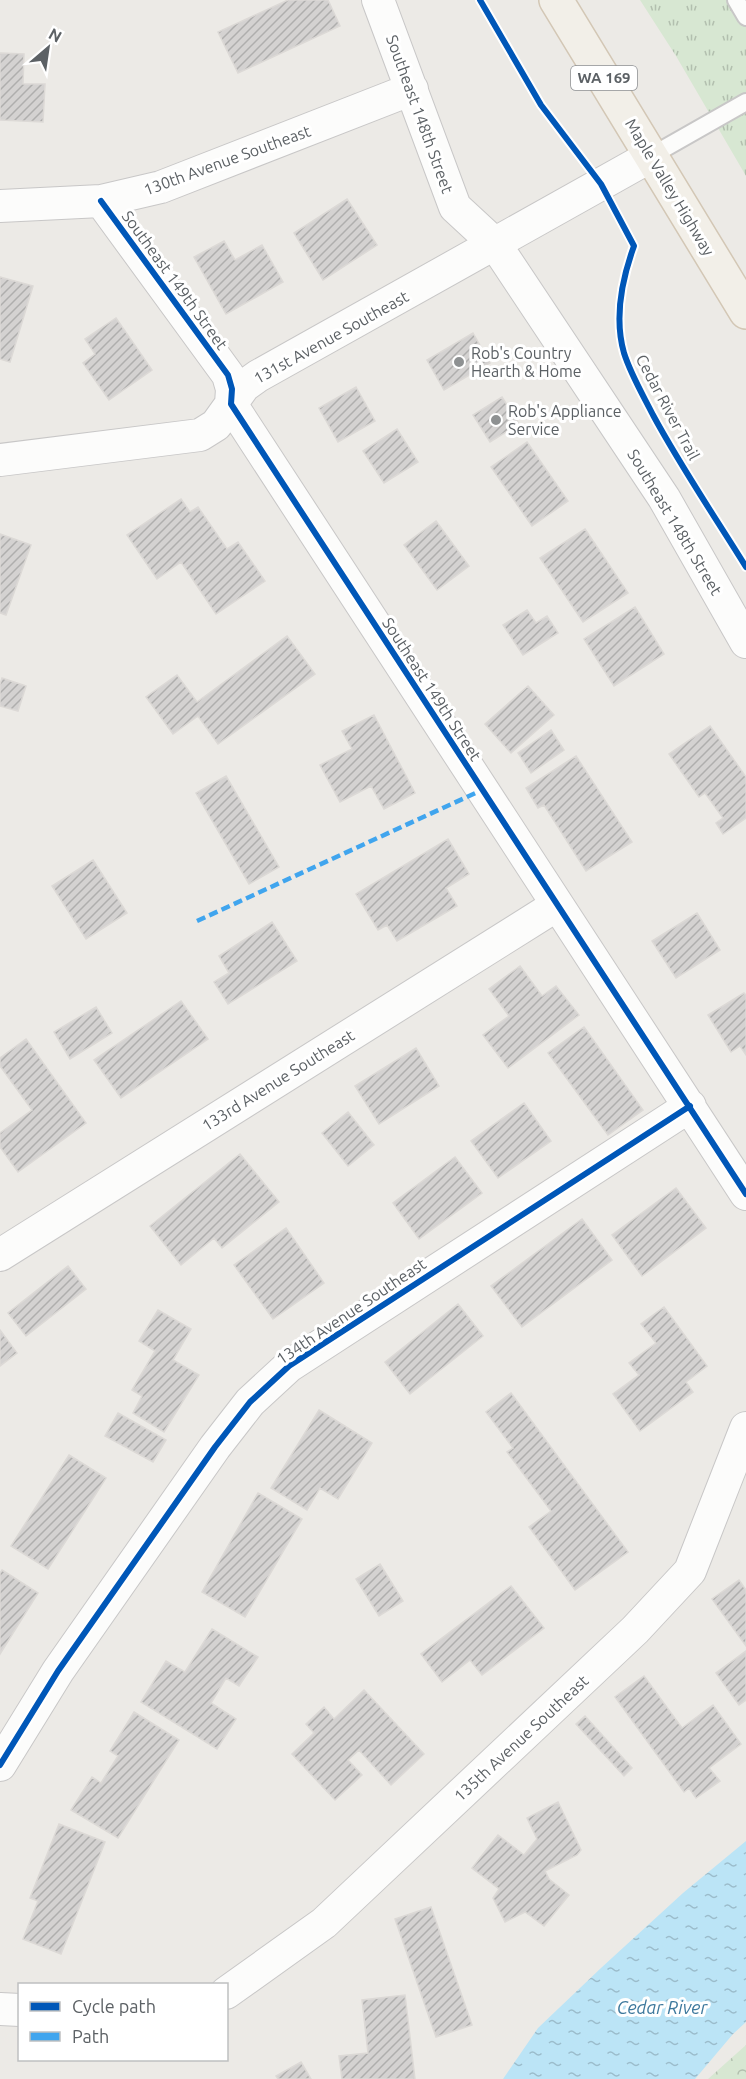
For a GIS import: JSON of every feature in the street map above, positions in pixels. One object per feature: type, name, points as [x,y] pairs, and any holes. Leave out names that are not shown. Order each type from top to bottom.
[{"type":"main road","name":"Maple Valley Highway","points":[[556,0],[746,312]]},
{"type":"street","name":"Southeast 148th Street","points":[[378,0],[455,207],[495,244],[664,498],[746,642]]},
{"type":"street","name":"130th Avenue Southeast","points":[[0,206],[101,201],[161,187],[411,89]]},
{"type":"street","name":"131st Avenue Southeast","points":[[0,460],[200,435],[216,425],[244,386],[258,376],[651,156]]},
{"type":"street","name":"Southeast 149th Street","points":[[101,201],[228,375],[232,389],[231,404],[746,1194]]},
{"type":"street","name":"133rd Avenue Southeast","points":[[0,1255],[557,905]]},
{"type":"street","name":"134th Avenue Southeast","points":[[0,1765],[58,1671],[215,1447],[250,1402],[289,1366],[690,1106]]},
{"type":"street","name":"135th Avenue Southeast","points":[[228,1992],[324,1923],[634,1630],[690,1571],[746,1428]]},
{"type":"street","points":[[0,2009],[18,2010]]},
{"type":"lane","points":[[736,0],[746,16]]},
{"type":"lane","points":[[651,156],[746,102]]},
{"type":"green space","points":[[640,0],[746,0],[746,176],[676,56]]},
{"type":"green space","points":[[746,2045],[746,2079],[708,2079]]},
{"type":"water","name":"Cedar River","points":[[746,1841],[746,2022],[695,2079],[503,2079],[538,2028],[683,1893]]},
{"type":"building","points":[[288,0],[328,0],[340,26],[238,73],[218,32]]},
{"type":"building","points":[[0,53],[24,54],[23,84],[45,84],[43,122],[0,120]]},
{"type":"building","points":[[347,199],[377,245],[323,280],[294,233]]},
{"type":"building","points":[[224,241],[235,260],[262,245],[283,282],[226,314],[194,257]]},
{"type":"building","points":[[0,277],[33,286],[10,362],[0,359]]},
{"type":"building","points":[[116,318],[152,370],[109,400],[83,363],[95,354],[85,339]]},
{"type":"building","name":"Rob's Country Hearth & Home","points":[[473,333],[490,363],[444,390],[427,360]]},
{"type":"building","points":[[356,387],[375,421],[338,442],[319,408]]},
{"type":"building","name":"Rob's Appliance Service","points":[[502,397],[519,424],[490,442],[473,415]]},
{"type":"building","points":[[397,429],[418,462],[384,483],[363,451]]},
{"type":"building","points":[[527,442],[568,501],[532,526],[491,467]]},
{"type":"building","points":[[181,499],[190,512],[198,507],[227,549],[238,542],[265,581],[216,614],[181,562],[157,579],[127,535]]},
{"type":"building","points":[[436,521],[469,566],[437,590],[404,545]]},
{"type":"building","points":[[585,529],[628,593],[583,622],[540,558]]},
{"type":"building","points":[[0,534],[31,545],[6,615],[0,613]]},
{"type":"building","points":[[635,607],[664,654],[614,686],[584,639]]},
{"type":"building","points":[[527,610],[536,623],[547,616],[558,633],[523,655],[503,625]]},
{"type":"building","points":[[287,636],[315,674],[218,744],[198,716],[173,734],[146,697],[177,675],[197,702]]},
{"type":"building","points":[[2,678],[26,686],[18,711],[0,706]]},
{"type":"building","points":[[528,686],[554,715],[511,753],[485,724]]},
{"type":"building","points":[[374,715],[415,793],[384,809],[371,786],[340,802],[320,765],[352,749],[342,731]]},
{"type":"building","points":[[710,726],[746,777],[746,818],[723,834],[716,823],[723,818],[705,793],[699,797],[669,754]]},
{"type":"building","points":[[551,730],[564,750],[531,773],[518,753]]},
{"type":"building","points":[[576,756],[632,842],[586,871],[544,805],[538,808],[526,788]]},
{"type":"building","points":[[226,776],[279,867],[249,884],[196,793]]},
{"type":"building","points":[[448,839],[469,874],[446,888],[457,906],[397,941],[387,925],[378,930],[356,894]]},
{"type":"building","points":[[93,860],[127,913],[86,939],[52,886]]},
{"type":"building","points":[[697,913],[720,950],[676,978],[652,941]]},
{"type":"building","points":[[272,922],[297,961],[228,1004],[214,982],[229,973],[219,956]]},
{"type":"building","points":[[520,966],[542,996],[556,986],[579,1015],[508,1068],[483,1035],[509,1016],[489,989]]},
{"type":"building","points":[[744,993],[746,995],[746,1055],[740,1046],[731,1052],[708,1015]]},
{"type":"building","points":[[181,1001],[208,1039],[121,1098],[94,1060]]},
{"type":"building","points":[[96,1007],[112,1033],[70,1059],[54,1032]]},
{"type":"building","points":[[584,1027],[643,1110],[608,1135],[548,1053]]},
{"type":"building","points":[[26,1039],[86,1123],[18,1172],[0,1147],[0,1133],[32,1110],[0,1066],[0,1058]]},
{"type":"building","points":[[416,1048],[439,1086],[379,1124],[355,1086]]},
{"type":"building","points":[[524,1103],[551,1141],[498,1178],[471,1141]]},
{"type":"building","points":[[348,1112],[374,1145],[348,1166],[322,1133]]},
{"type":"building","points":[[240,1154],[279,1202],[222,1248],[214,1238],[181,1265],[150,1226]]},
{"type":"building","points":[[455,1157],[482,1193],[419,1239],[393,1203]]},
{"type":"building","points":[[676,1188],[706,1228],[642,1276],[612,1235]]},
{"type":"building","points":[[582,1219],[612,1260],[522,1327],[491,1286]]},
{"type":"building","points":[[286,1228],[324,1283],[273,1319],[234,1265]]},
{"type":"building","points":[[68,1266],[86,1289],[26,1336],[8,1313]]},
{"type":"building","points":[[458,1304],[483,1336],[410,1394],[385,1362]]},
{"type":"building","points":[[664,1307],[707,1366],[686,1382],[693,1392],[640,1431],[613,1394],[639,1375],[629,1363],[656,1343],[641,1324]]},
{"type":"building","points":[[158,1310],[191,1329],[173,1360],[199,1375],[164,1432],[133,1413],[142,1396],[132,1390],[155,1351],[139,1341]]},
{"type":"building","points":[[0,1330],[17,1353],[0,1366]]},
{"type":"building","points":[[511,1393],[628,1552],[575,1590],[529,1527],[551,1511],[507,1452],[513,1448],[486,1412]]},
{"type":"building","points":[[319,1410],[372,1443],[338,1499],[320,1488],[307,1510],[271,1488]]},
{"type":"building","points":[[118,1413],[166,1440],[153,1462],[105,1436]]},
{"type":"building","points":[[69,1455],[106,1478],[48,1569],[11,1546]]},
{"type":"building","points":[[258,1493],[302,1519],[245,1617],[202,1592]]},
{"type":"building","points":[[380,1564],[403,1601],[379,1616],[356,1579]]},
{"type":"building","points":[[2,1570],[38,1593],[0,1654],[0,1573]]},
{"type":"building","points":[[739,1580],[746,1590],[746,1646],[712,1599]]},
{"type":"building","points":[[511,1586],[544,1628],[482,1675],[470,1660],[442,1682],[421,1654]]},
{"type":"building","points":[[212,1629],[258,1657],[239,1686],[226,1678],[211,1703],[236,1719],[217,1749],[141,1702],[166,1661],[185,1672]]},
{"type":"building","points":[[746,1651],[746,1700],[739,1705],[716,1673]]},
{"type":"building","points":[[644,1676],[682,1728],[713,1705],[741,1744],[709,1768],[720,1781],[696,1798],[689,1788],[684,1792],[615,1697]]},
{"type":"building","points":[[364,1690],[424,1754],[391,1785],[359,1750],[348,1760],[362,1775],[335,1800],[292,1754],[314,1733],[306,1724],[324,1707],[334,1719]]},
{"type":"building","points":[[134,1712],[179,1740],[118,1838],[71,1810],[92,1777],[101,1783],[118,1756],[110,1751]]},
{"type":"building","points":[[585,1716],[632,1768],[624,1776],[576,1724]]},
{"type":"building","points":[[558,1802],[581,1850],[577,1855],[545,1871],[549,1879],[569,1895],[544,1926],[525,1912],[505,1922],[493,1898],[499,1889],[472,1868],[498,1835],[524,1855],[537,1839],[527,1818]]},
{"type":"building","points":[[59,1824],[105,1842],[61,1954],[23,1939],[38,1901],[30,1898]]},
{"type":"building","points":[[431,1907],[472,2025],[436,2037],[395,1919]]},
{"type":"building","points":[[405,1995],[415,2079],[342,2079],[339,2056],[368,2053],[362,2000]]},
{"type":"building","points":[[301,2062],[311,2079],[278,2079],[276,2076]]},
{"type":"marked path","points":[[197,921],[482,790]]},
{"type":"cycle path","name":"Cedar River Trail","points":[[480,0],[541,105],[601,184],[634,246],[621,299],[620,326],[624,353],[637,385],[664,434],[746,567]]},
{"type":"cycle path","points":[[101,201],[228,375],[232,389],[231,404],[746,1194]]},
{"type":"cycle path","points":[[0,1765],[58,1671],[215,1447],[250,1402],[289,1366],[690,1106]]},
{"type":"place","name":"Rob's Country Hearth & Home","points":[[459,362]]},
{"type":"place","name":"Rob's Appliance Service","points":[[496,420]]}]
